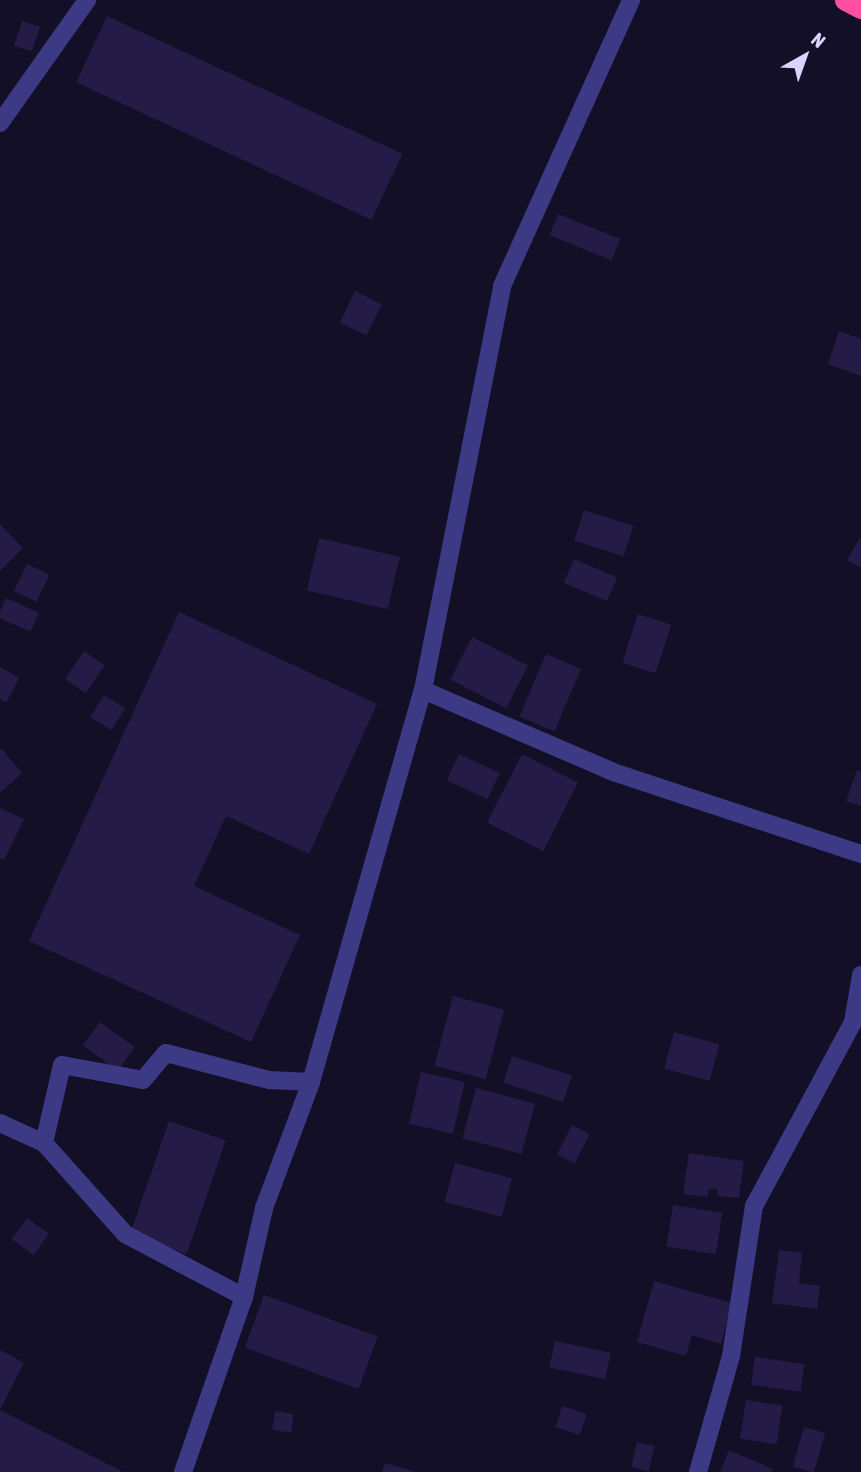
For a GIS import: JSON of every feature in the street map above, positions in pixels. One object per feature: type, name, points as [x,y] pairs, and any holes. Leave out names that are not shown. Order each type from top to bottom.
[{"type":"highway","points":[[845,0],[861,8]]},
{"type":"street","points":[[0,123],[87,0]]},
{"type":"street","points":[[183,1472],[244,1297],[264,1208],[311,1082],[423,690],[502,286],[631,0]]},
{"type":"street","points":[[423,690],[613,772],[861,854]]},
{"type":"street","points":[[698,1472],[731,1356],[754,1206],[853,1022],[861,975]]},
{"type":"street","points":[[44,1143],[62,1065],[143,1080],[166,1054],[269,1080],[311,1082]]},
{"type":"street","points":[[0,1122],[44,1143],[124,1234],[244,1297]]},
{"type":"building","points":[[107,16],[402,154],[372,220],[76,82]]},
{"type":"building","points":[[22,21],[40,27],[32,52],[14,46]]},
{"type":"building","points":[[558,214],[620,239],[612,260],[549,235]]},
{"type":"building","points":[[355,291],[382,304],[367,336],[340,322]]},
{"type":"building","points":[[839,331],[861,339],[861,376],[828,364]]},
{"type":"building","points":[[584,510],[633,526],[624,557],[574,540]]},
{"type":"building","points":[[0,524],[23,548],[0,571]]},
{"type":"building","points":[[861,536],[861,568],[847,560]]},
{"type":"building","points":[[319,538],[400,557],[388,609],[307,591]]},
{"type":"building","points":[[574,559],[617,577],[607,601],[564,583]]},
{"type":"building","points":[[27,564],[49,575],[36,602],[14,591]]},
{"type":"building","points":[[6,598],[39,613],[30,632],[0,618]]},
{"type":"building","points":[[179,612],[377,704],[309,854],[226,816],[194,886],[300,935],[251,1042],[29,941]]},
{"type":"building","points":[[638,614],[671,625],[656,673],[622,663]]},
{"type":"building","points":[[472,637],[528,666],[506,708],[450,680]]},
{"type":"building","points":[[84,651],[105,665],[86,693],[65,679]]},
{"type":"building","points":[[546,654],[581,669],[554,731],[519,717]]},
{"type":"building","points":[[0,667],[19,678],[6,703],[0,699]]},
{"type":"building","points":[[104,695],[125,708],[111,730],[90,717]]},
{"type":"building","points":[[2,749],[22,773],[0,793],[0,750]]},
{"type":"building","points":[[459,754],[500,773],[488,799],[447,780]]},
{"type":"building","points":[[522,754],[578,783],[543,851],[487,823]]},
{"type":"building","points":[[857,770],[861,772],[861,806],[846,801]]},
{"type":"building","points":[[0,808],[24,819],[4,860],[0,858]]},
{"type":"building","points":[[453,996],[504,1010],[486,1079],[434,1066]]},
{"type":"building","points":[[100,1022],[135,1047],[118,1071],[83,1045]]},
{"type":"building","points":[[674,1032],[719,1044],[710,1081],[664,1069]]},
{"type":"building","points":[[512,1056],[572,1075],[563,1102],[503,1083]]},
{"type":"building","points":[[421,1072],[465,1082],[453,1134],[409,1124]]},
{"type":"building","points":[[476,1088],[535,1104],[521,1154],[463,1138]]},
{"type":"building","points":[[169,1121],[226,1141],[187,1254],[130,1234]]},
{"type":"building","points":[[572,1125],[590,1134],[575,1163],[557,1154]]},
{"type":"building","points":[[689,1153],[744,1161],[739,1198],[717,1196],[718,1190],[709,1188],[708,1197],[683,1194]]},
{"type":"building","points":[[455,1163],[512,1178],[502,1217],[445,1202]]},
{"type":"building","points":[[673,1205],[722,1213],[716,1254],[666,1246]]},
{"type":"building","points":[[27,1218],[49,1234],[34,1255],[12,1239]]},
{"type":"building","points":[[779,1250],[802,1253],[799,1283],[820,1286],[817,1309],[772,1303]]},
{"type":"building","points":[[654,1281],[732,1303],[721,1344],[692,1335],[686,1356],[637,1342]]},
{"type":"building","points":[[264,1295],[378,1336],[359,1389],[245,1348]]},
{"type":"building","points":[[555,1341],[611,1353],[605,1379],[549,1367]]},
{"type":"building","points":[[0,1350],[24,1363],[0,1410]]},
{"type":"building","points":[[755,1357],[805,1364],[801,1392],[751,1385]]},
{"type":"building","points":[[746,1400],[783,1406],[776,1444],[740,1439]]},
{"type":"building","points":[[562,1406],[587,1414],[580,1435],[555,1427]]},
{"type":"building","points":[[0,1410],[123,1472],[0,1472]]},
{"type":"building","points":[[275,1411],[294,1414],[291,1433],[272,1430]]},
{"type":"building","points":[[804,1427],[825,1433],[814,1472],[793,1466]]},
{"type":"building","points":[[637,1442],[655,1446],[649,1471],[631,1467]]},
{"type":"building","points":[[729,1450],[773,1469],[771,1472],[720,1472]]},
{"type":"building","points":[[385,1463],[413,1471],[413,1472],[382,1472]]}]
